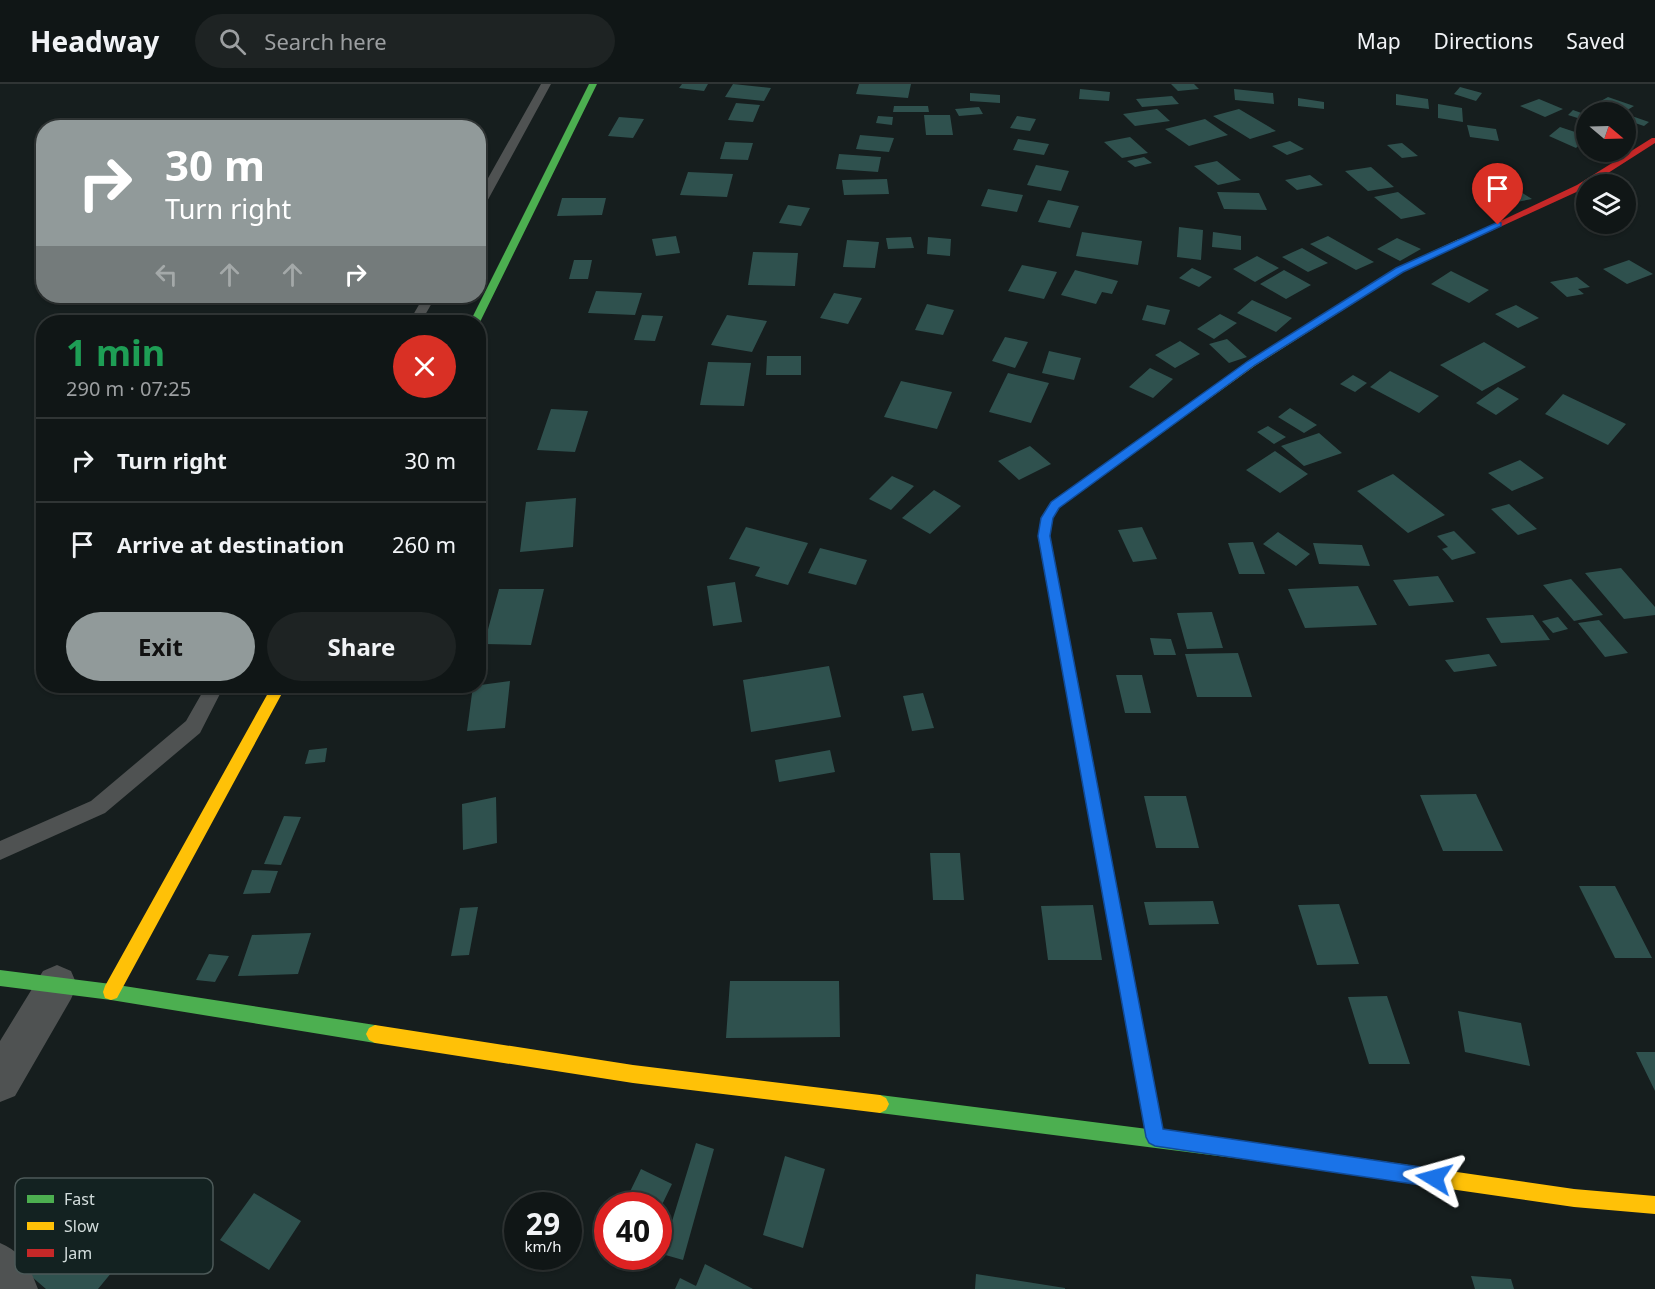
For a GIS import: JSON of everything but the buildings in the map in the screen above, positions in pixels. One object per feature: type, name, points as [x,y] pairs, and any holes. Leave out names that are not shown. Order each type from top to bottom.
[{"type":"street","points":[[486,300],[593,84]]},
{"type":"street","points":[[1155,1137],[1044,536],[1047,518],[1055,505],[1252,363],[1400,270],[1580,187],[1655,140]]},
{"type":"street","points":[[111,992],[275,693]]},
{"type":"street","points":[[0,978],[111,992],[633,1074],[1155,1137],[1574,1198],[1655,1205]]},
{"type":"street","points":[[0,1081],[57,985]]},
{"type":"street","points":[[0,1267],[14,1289]]},
{"type":"lane","points":[[486,193],[546,84]]},
{"type":"lane","points":[[0,850],[98,807],[193,727],[211,693]]},
{"type":"traffic: fast","points":[[486,300],[593,84]]},
{"type":"traffic: fast","points":[[478,315],[484,303]]},
{"type":"traffic: fast","points":[[1119,940],[1044,536],[1047,518],[1055,505],[1198,402]]},
{"type":"traffic: fast","points":[[0,978],[111,992],[375,1034]]},
{"type":"traffic: fast","points":[[880,1104],[1242,1150]]},
{"type":"traffic: slow","points":[[1198,402],[1252,363],[1400,270],[1462,241]]},
{"type":"traffic: slow","points":[[111,992],[275,693]]},
{"type":"traffic: slow","points":[[375,1034],[633,1074],[880,1104]]},
{"type":"traffic: slow","points":[[1242,1150],[1574,1198],[1655,1205]]},
{"type":"traffic: jam","points":[[1462,241],[1580,187],[1655,140]]},
{"type":"traffic: jam","points":[[1119,940],[1155,1137]]},
{"type":"route","points":[[1434,1178],[1155,1137],[1044,536],[1047,518],[1055,505],[1252,363],[1400,270],[1498,225]]}]
